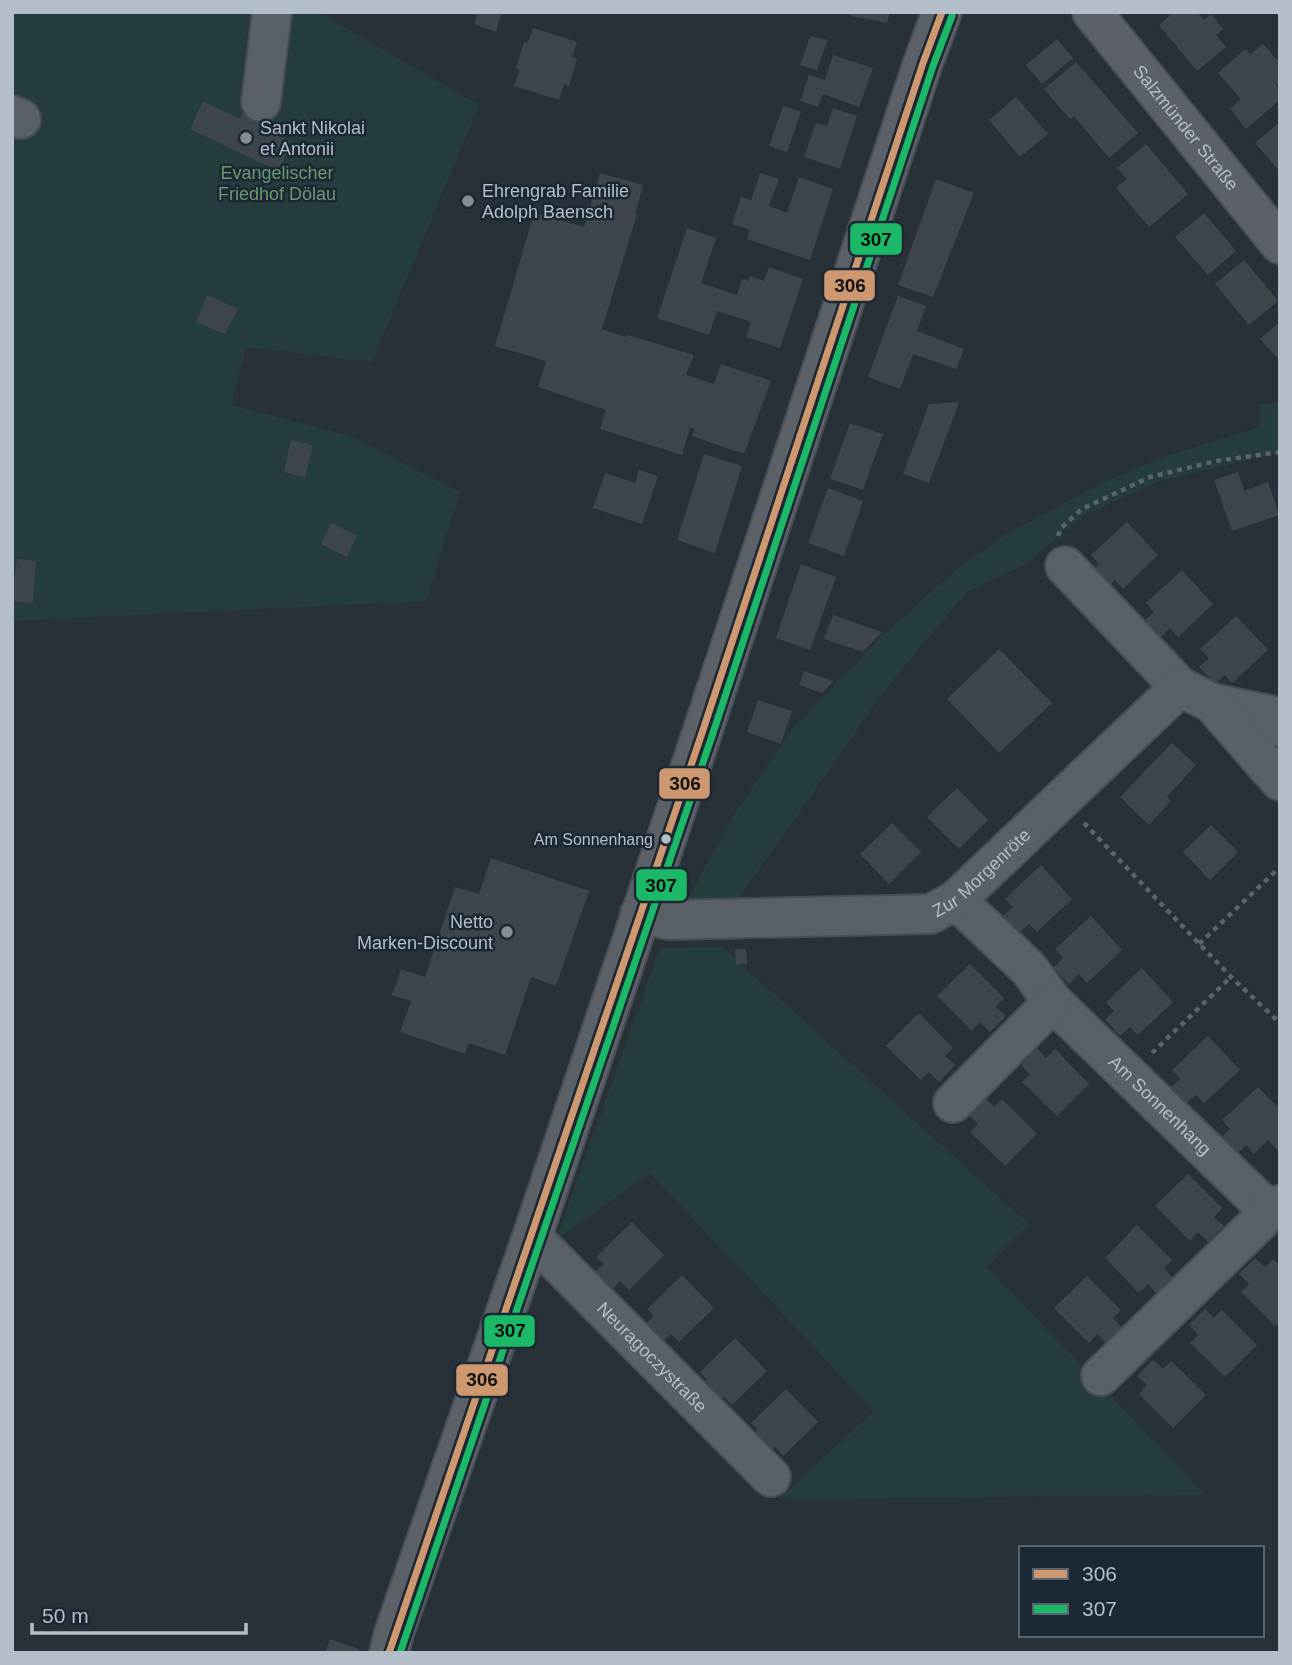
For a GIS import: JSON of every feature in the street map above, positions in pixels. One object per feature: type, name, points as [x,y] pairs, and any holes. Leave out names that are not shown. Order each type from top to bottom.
[{"type":"main road","points":[[389,1653],[702,733],[918,76],[942,12]]},
{"type":"main road","name":"Salzmünder Straße","points":[[1091,12],[1280,244]]},
{"type":"street","points":[[261,102],[272,12]]},
{"type":"street","points":[[1065,566],[1280,780]]},
{"type":"street","points":[[1196,695],[1270,715],[1280,727]]},
{"type":"street","name":"Zur Morgenröte","points":[[640,914],[669,920],[931,914],[956,900],[1062,800],[1196,695]]},
{"type":"street","name":"Am Sonnenhang","points":[[956,900],[1030,969],[1053,1002],[1128,1075],[1273,1207],[1101,1376]]},
{"type":"street","points":[[953,1103],[1053,1002]]},
{"type":"street","name":"Neuragoczystraße","points":[[532,1237],[771,1478]]},
{"type":"path","points":[[1065,566],[1055,545],[1061,528],[1082,509],[1150,477],[1216,461],[1280,452]]},
{"type":"path","points":[[1062,800],[1199,944],[1280,1023]]},
{"type":"path","points":[[1199,944],[1280,867]]},
{"type":"path","points":[[1128,1075],[1231,976]]},
{"type":"green space","name":"Evangelischer Friedhof Dölau","points":[[12,12],[318,12],[479,105],[372,362],[246,347],[231,405],[347,435],[460,492],[426,601],[12,621]]},
{"type":"green space","points":[[1280,403],[1280,452],[1157,482],[1086,514],[1024,565],[967,592],[888,686],[737,901],[686,902],[730,821],[793,728],[885,633],[957,569],[1005,535],[1102,483],[1164,457],[1259,427],[1260,404]]},
{"type":"green space","points":[[722,947],[1029,1224],[987,1267],[1206,1495],[779,1499],[874,1411],[650,1173],[556,1240],[660,948]]},
{"type":"building","points":[[478,12],[502,12],[496,32],[474,24]]},
{"type":"building","points":[[852,12],[890,12],[887,23],[851,16]]},
{"type":"building","points":[[1174,12],[1197,12],[1204,20],[1211,14],[1223,29],[1216,35],[1226,47],[1197,71],[1159,25]]},
{"type":"building","points":[[533,28],[577,42],[572,57],[577,59],[569,86],[564,84],[559,100],[514,86],[520,70],[516,68],[524,42],[528,43]]},
{"type":"building","points":[[810,36],[828,40],[817,70],[800,65]]},
{"type":"building","points":[[1057,39],[1073,58],[1042,84],[1026,65]]},
{"type":"building","points":[[1263,44],[1280,63],[1280,81],[1276,85],[1280,89],[1280,100],[1246,129],[1230,109],[1241,99],[1218,73],[1245,49],[1250,54]]},
{"type":"building","points":[[833,55],[873,68],[859,107],[823,94],[818,107],[800,101],[809,75],[825,80]]},
{"type":"building","points":[[1076,62],[1138,133],[1109,158],[1074,116],[1070,119],[1044,89]]},
{"type":"building","points":[[1016,97],[1048,134],[1020,157],[989,120]]},
{"type":"building","name":"Sankt Nikolai et Antonii","points":[[203,101],[240,119],[247,103],[274,116],[267,131],[292,142],[278,171],[190,129]]},
{"type":"building","points":[[783,106],[801,112],[787,152],[769,146]]},
{"type":"building","points":[[833,108],[857,116],[840,169],[804,157],[816,123],[827,126]]},
{"type":"building","points":[[1280,122],[1280,172],[1255,143]]},
{"type":"building","points":[[1146,144],[1188,194],[1149,227],[1116,188],[1127,179],[1117,168]]},
{"type":"building","points":[[600,173],[643,185],[637,214],[602,329],[694,355],[686,375],[714,384],[721,364],[771,381],[744,454],[692,436],[695,429],[690,428],[682,455],[600,429],[606,410],[538,387],[546,361],[495,346],[534,213],[584,227]]},
{"type":"building","points":[[760,173],[779,179],[769,206],[787,213],[799,177],[833,189],[810,260],[747,239],[750,230],[732,224],[741,197],[751,200]]},
{"type":"building","points":[[936,179],[974,193],[933,297],[898,285]]},
{"type":"building","points":[[1204,213],[1236,251],[1208,275],[1175,237]]},
{"type":"building","points":[[687,228],[716,238],[701,283],[737,295],[742,279],[748,281],[750,276],[764,281],[769,267],[803,279],[780,348],[746,337],[751,322],[717,311],[709,335],[657,318]]},
{"type":"building","points":[[1244,260],[1278,301],[1249,325],[1215,284]]},
{"type":"building","points":[[207,295],[238,309],[225,334],[196,322]]},
{"type":"building","points":[[898,296],[926,306],[917,331],[964,349],[956,369],[913,354],[900,389],[868,377]]},
{"type":"building","points":[[1280,322],[1280,361],[1260,339]]},
{"type":"building","points":[[959,402],[929,483],[903,474],[929,404]]},
{"type":"building","points":[[850,423],[883,434],[863,490],[830,479]]},
{"type":"building","points":[[291,440],[313,445],[305,478],[284,472]]},
{"type":"building","points":[[704,454],[742,466],[715,553],[677,540]]},
{"type":"building","points":[[639,470],[658,476],[642,524],[593,508],[605,473],[635,483]]},
{"type":"building","points":[[1238,472],[1244,491],[1268,482],[1279,515],[1232,531],[1214,480]]},
{"type":"building","points":[[828,488],[863,501],[844,556],[808,543]]},
{"type":"building","points":[[1127,522],[1158,555],[1123,589],[1115,580],[1105,590],[1089,573],[1099,564],[1091,555]]},
{"type":"building","points":[[331,523],[357,536],[347,557],[321,544]]},
{"type":"building","points":[[17,559],[36,561],[33,603],[12,601],[12,575],[15,575]]},
{"type":"building","points":[[801,564],[836,577],[810,650],[776,638]]},
{"type":"building","points":[[1182,570],[1213,604],[1178,637],[1170,628],[1160,638],[1144,621],[1154,612],[1146,603]]},
{"type":"building","points":[[833,615],[882,632],[863,652],[824,639]]},
{"type":"building","points":[[1236,616],[1268,650],[1232,683],[1225,675],[1215,684],[1199,667],[1209,658],[1200,649]]},
{"type":"building","points":[[999,649],[1052,703],[999,753],[947,699]]},
{"type":"building","points":[[804,671],[834,681],[822,693],[799,685]]},
{"type":"building","points":[[758,700],[792,711],[781,744],[747,732]]},
{"type":"building","points":[[1172,743],[1196,765],[1167,797],[1171,801],[1149,825],[1120,797]]},
{"type":"building","points":[[957,788],[988,820],[959,849],[927,817]]},
{"type":"building","points":[[892,823],[921,852],[889,884],[860,854]]},
{"type":"building","points":[[1211,825],[1238,852],[1210,880],[1183,852]]},
{"type":"building","name":"Netto Marken-Discount","points":[[491,858],[589,891],[556,986],[531,977],[505,1055],[469,1043],[465,1054],[400,1032],[411,1001],[392,995],[401,969],[425,977],[455,887],[479,894]]},
{"type":"building","points":[[1041,865],[1072,899],[1037,932],[1029,924],[1019,933],[1003,916],[1013,907],[1005,899]]},
{"type":"building","points":[[1091,916],[1122,950],[1087,983],[1079,974],[1069,984],[1053,968],[1063,958],[1055,949]]},
{"type":"building","points":[[735,949],[746,949],[747,964],[736,964]]},
{"type":"building","points":[[970,964],[1004,998],[996,1007],[1006,1016],[990,1032],[980,1022],[972,1031],[937,996]]},
{"type":"building","points":[[1142,968],[1173,1002],[1138,1035],[1130,1027],[1120,1036],[1105,1020],[1114,1011],[1106,1002]]},
{"type":"building","points":[[919,1013],[953,1048],[945,1056],[955,1065],[939,1082],[929,1072],[921,1080],[886,1046]]},
{"type":"building","points":[[1208,1036],[1240,1070],[1204,1103],[1196,1095],[1186,1104],[1170,1088],[1180,1079],[1172,1070]]},
{"type":"building","points":[[1037,1048],[1046,1058],[1055,1049],[1089,1084],[1057,1116],[1022,1082],[1030,1074],[1021,1065]]},
{"type":"building","points":[[1258,1087],[1280,1110],[1280,1153],[1268,1140],[1254,1154],[1246,1145],[1236,1155],[1221,1138],[1230,1129],[1222,1120]]},
{"type":"building","points":[[985,1098],[994,1107],[1002,1099],[1037,1134],[1005,1166],[970,1132],[978,1124],[968,1114]]},
{"type":"building","points":[[1188,1174],[1222,1208],[1214,1217],[1224,1226],[1208,1242],[1198,1232],[1190,1241],[1155,1206]]},
{"type":"building","points":[[632,1222],[664,1255],[629,1290],[620,1281],[611,1291],[594,1273],[604,1264],[596,1257]]},
{"type":"building","points":[[1137,1225],[1172,1260],[1164,1268],[1173,1278],[1157,1294],[1148,1284],[1139,1293],[1105,1258]]},
{"type":"building","points":[[1255,1258],[1265,1267],[1273,1259],[1280,1266],[1280,1322],[1275,1326],[1241,1292],[1249,1284],[1239,1274]]},
{"type":"building","points":[[682,1275],[714,1308],[679,1342],[671,1334],[661,1343],[644,1326],[654,1316],[647,1309]]},
{"type":"building","points":[[1087,1276],[1121,1310],[1113,1318],[1123,1328],[1107,1344],[1097,1334],[1089,1343],[1054,1308]]},
{"type":"building","points":[[1205,1309],[1214,1318],[1222,1310],[1257,1345],[1225,1377],[1190,1343],[1198,1335],[1189,1325]]},
{"type":"building","points":[[735,1338],[767,1371],[732,1405],[724,1397],[715,1406],[698,1388],[707,1380],[700,1372]]},
{"type":"building","points":[[1153,1360],[1163,1369],[1171,1361],[1206,1395],[1173,1428],[1139,1394],[1147,1385],[1137,1376]]},
{"type":"building","points":[[786,1389],[818,1422],[783,1456],[775,1447],[765,1457],[748,1439],[758,1430],[751,1423]]},
{"type":"building","points":[[330,1639],[359,1649],[358,1653],[325,1653]]},
{"type":"transit line","name":"306","points":[[389,1653],[702,733],[942,12]]},
{"type":"transit line","name":"307","points":[[400,1653],[712,736],[933,66],[952,16]]},
{"type":"place","name":"Sankt Nikolai et Antonii","points":[[246,138]]},
{"type":"place","name":"Ehrengrab Familie Adolph Baensch","points":[[468,201]]},
{"type":"place","name":"Am Sonnenhang","points":[[666,839]]},
{"type":"place","name":"Netto Marken-Discount","points":[[507,932]]}]
